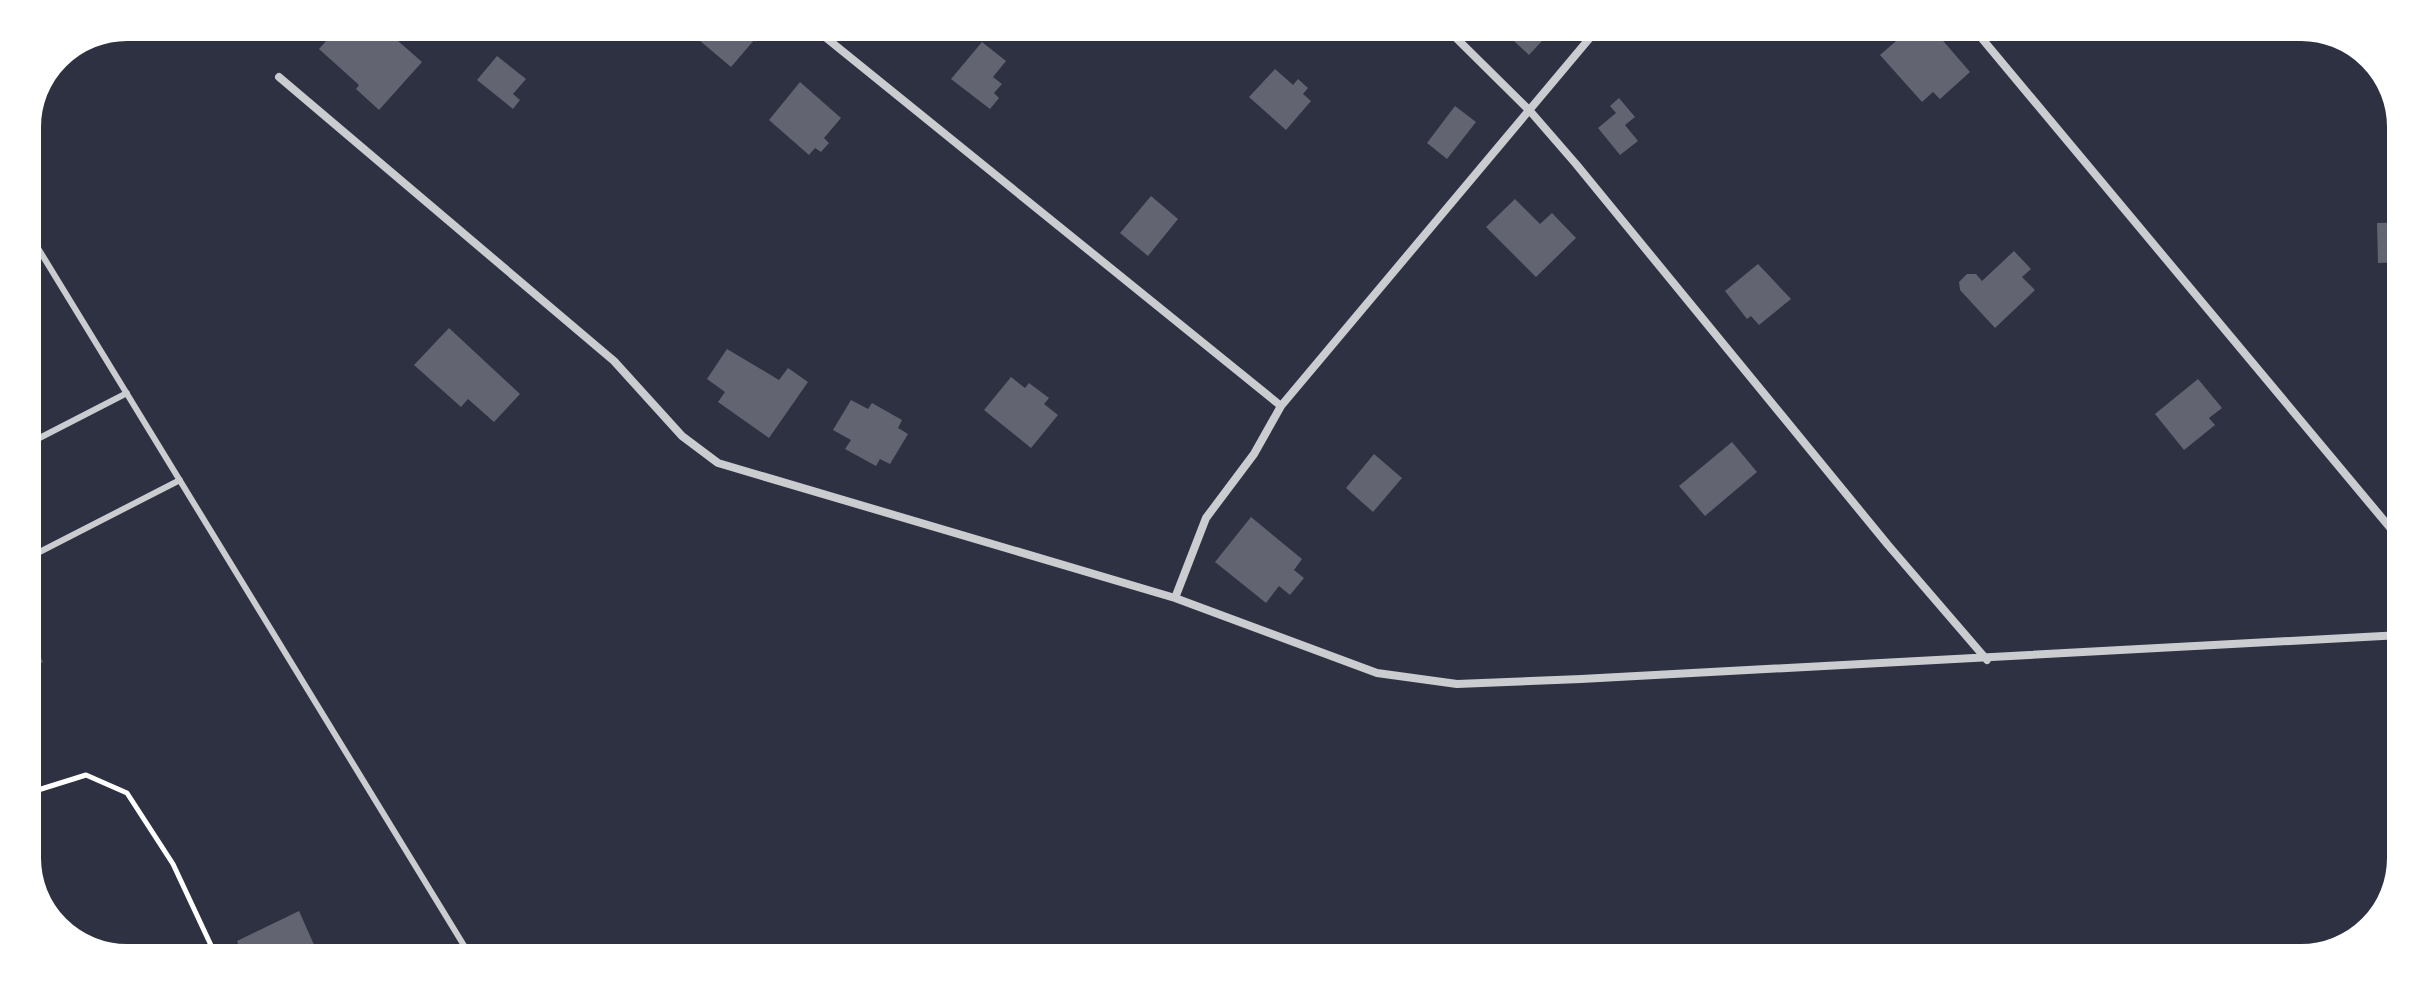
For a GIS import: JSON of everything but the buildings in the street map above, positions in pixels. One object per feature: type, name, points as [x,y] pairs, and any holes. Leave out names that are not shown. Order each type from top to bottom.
[{"type":"street","points":[[824,36],[1281,406]]},
{"type":"street","points":[[1454,36],[1530,111],[1987,660]]},
{"type":"street","points":[[1175,598],[1206,518],[1254,454],[1281,406],[1592,36]]},
{"type":"street","points":[[1980,36],[2392,530]]},
{"type":"street","points":[[279,77],[614,361],[682,436],[718,463],[1175,598],[1377,673],[1457,684],[1987,660],[2392,636]]},
{"type":"lane","points":[[36,245],[466,949]]},
{"type":"lane","points":[[36,440],[127,393]]},
{"type":"lane","points":[[36,554],[180,480]]},
{"type":"path","points":[[36,791],[86,775],[127,793],[173,864],[213,949]]}]
